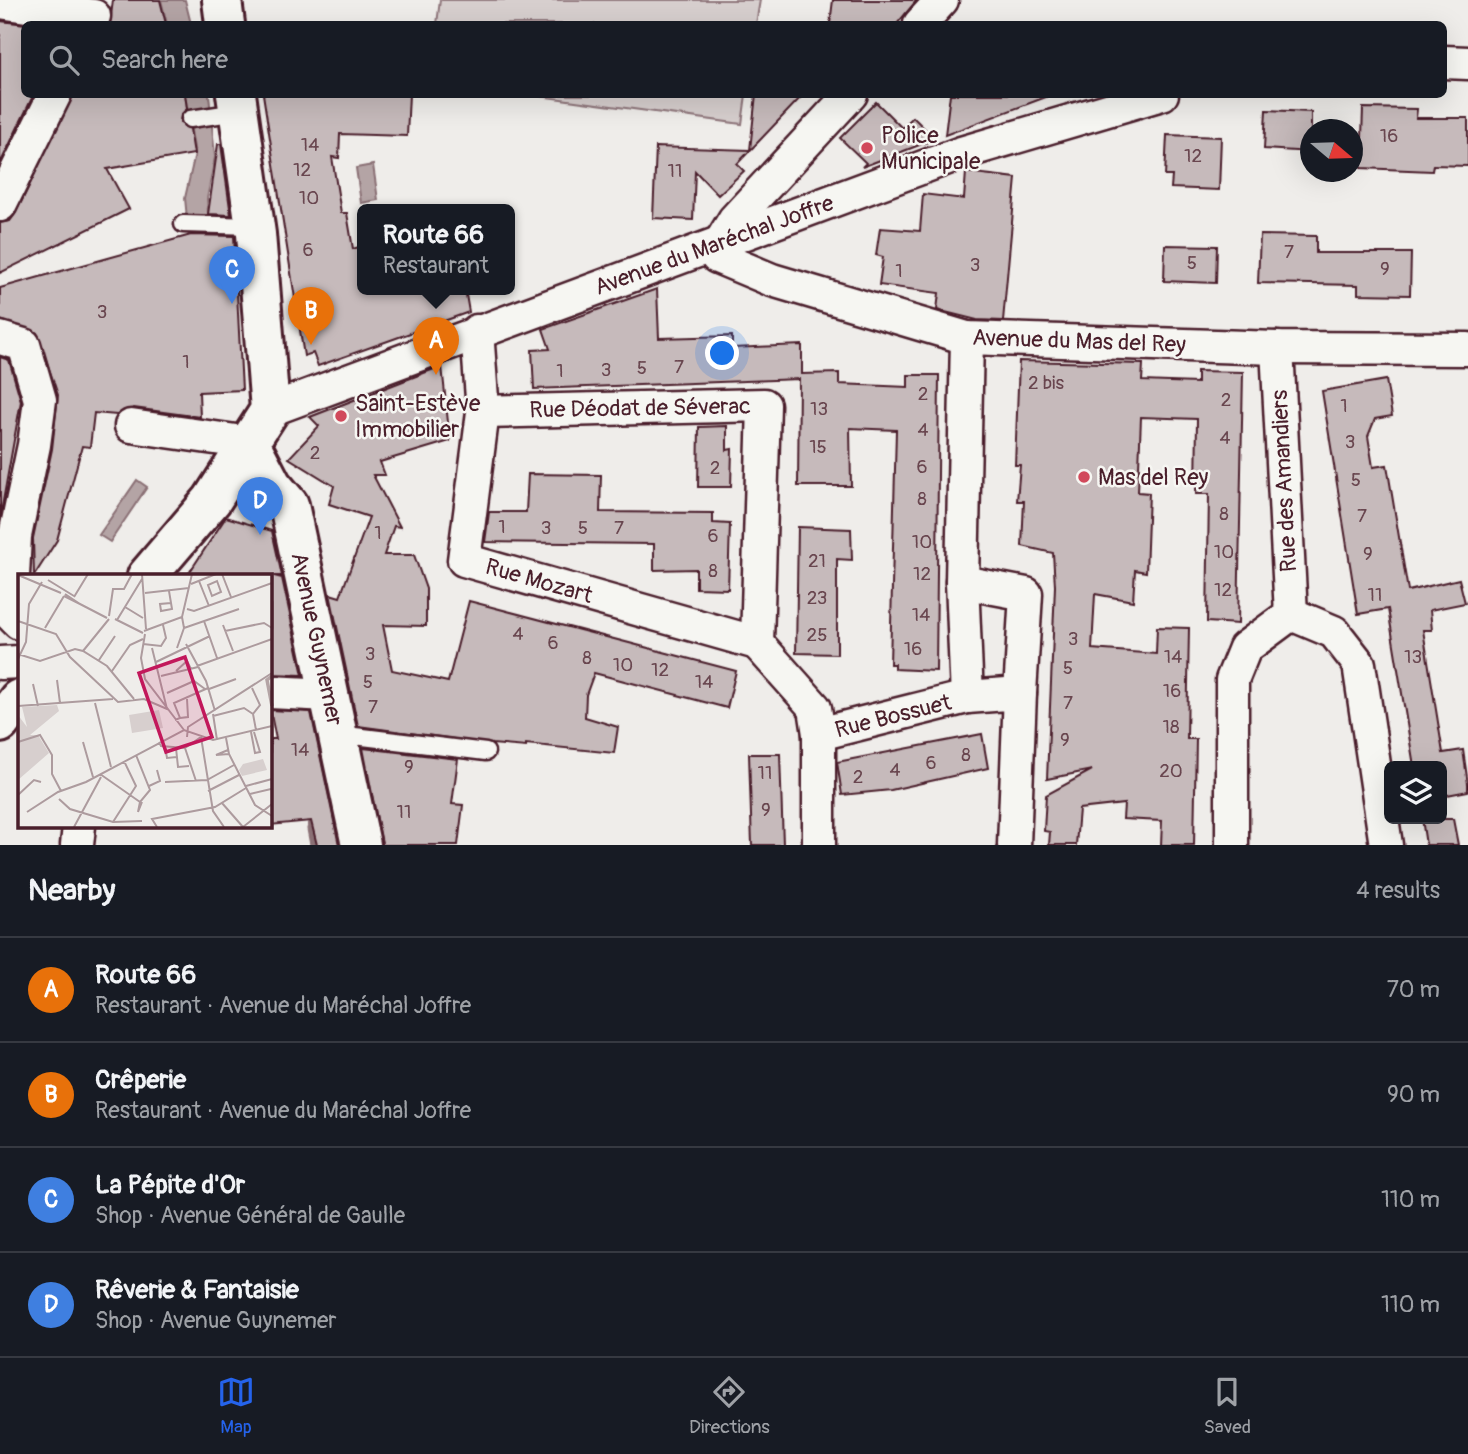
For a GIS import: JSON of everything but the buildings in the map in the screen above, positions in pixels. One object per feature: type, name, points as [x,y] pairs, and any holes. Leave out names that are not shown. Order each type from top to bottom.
[{"type":"main road","points":[[222,0],[225,21]]},
{"type":"main road","points":[[149,574],[212,500],[270,410],[255,226],[229,108]]},
{"type":"main road","name":"Avenue Guynemer","points":[[250,443],[272,485],[289,505],[361,845]]},
{"type":"street","points":[[923,21],[942,0]]},
{"type":"street","points":[[0,2],[95,13]]},
{"type":"street","points":[[1447,62],[1468,63]]},
{"type":"street","points":[[5,187],[53,98]]},
{"type":"street","points":[[720,243],[734,220],[847,98]]},
{"type":"street","name":"Avenue du Maréchal Joffre","points":[[270,410],[961,153],[1148,98]]},
{"type":"street","name":"Avenue du Mas del Rey","points":[[720,243],[717,257],[772,280],[967,338],[1277,348],[1468,349]]},
{"type":"street","points":[[478,331],[483,412]]},
{"type":"street","points":[[0,338],[24,345],[40,400],[34,445],[7,535],[11,615],[18,622]]},
{"type":"street","points":[[967,338],[962,582],[967,697]]},
{"type":"street","name":"Rue des Amandiers","points":[[1277,348],[1291,614]]},
{"type":"street","name":"Rue Déodat de Séverac","points":[[483,412],[764,405],[757,643]]},
{"type":"street","name":"Rue Mozart","points":[[483,412],[464,560],[757,643]]},
{"type":"street","points":[[131,426],[250,443]]},
{"type":"street","points":[[962,582],[1026,594],[1014,845]]},
{"type":"street","points":[[1232,845],[1232,680],[1245,648],[1291,614],[1334,632],[1359,664],[1386,845]]},
{"type":"street","points":[[757,643],[815,708],[819,734],[819,845]]},
{"type":"street","points":[[0,663],[18,662]]},
{"type":"street","points":[[271,692],[329,695]]},
{"type":"street","name":"Rue Bossuet","points":[[819,734],[967,697],[1020,693]]},
{"type":"lane","points":[[190,119],[229,108]]},
{"type":"lane","points":[[183,224],[255,226]]},
{"type":"lane","points":[[338,734],[486,752]]},
{"type":"shaded area","points":[[161,0],[185,0],[190,21],[166,21]]},
{"type":"shaded area","points":[[440,0],[760,0],[756,21],[437,21]]},
{"type":"shaded area","points":[[186,98],[209,98],[215,157],[207,199],[217,327],[198,329],[185,198],[195,154]]},
{"type":"shaded area","points":[[554,98],[746,98],[742,124]]},
{"type":"shaded area","points":[[373,165],[378,200],[361,203],[356,168]]},
{"type":"shaded area","points":[[137,480],[147,487],[110,542],[99,535]]},
{"type":"waterway","points":[[314,845],[311,829],[315,816]]},
{"type":"place","name":"Police Municipale","points":[[867,148]]},
{"type":"place","name":"La Pépite d'Or","points":[[232,304]]},
{"type":"place","name":"Crêperie","points":[[311,345]]},
{"type":"place","name":"Route 66","points":[[436,375]]},
{"type":"place","name":"Saint-Estève Immobilier","points":[[341,416]]},
{"type":"place","name":"Mas del Rey","points":[[1084,477]]},
{"type":"place","name":"Rêverie & Fantaisie","points":[[260,535]]}]
